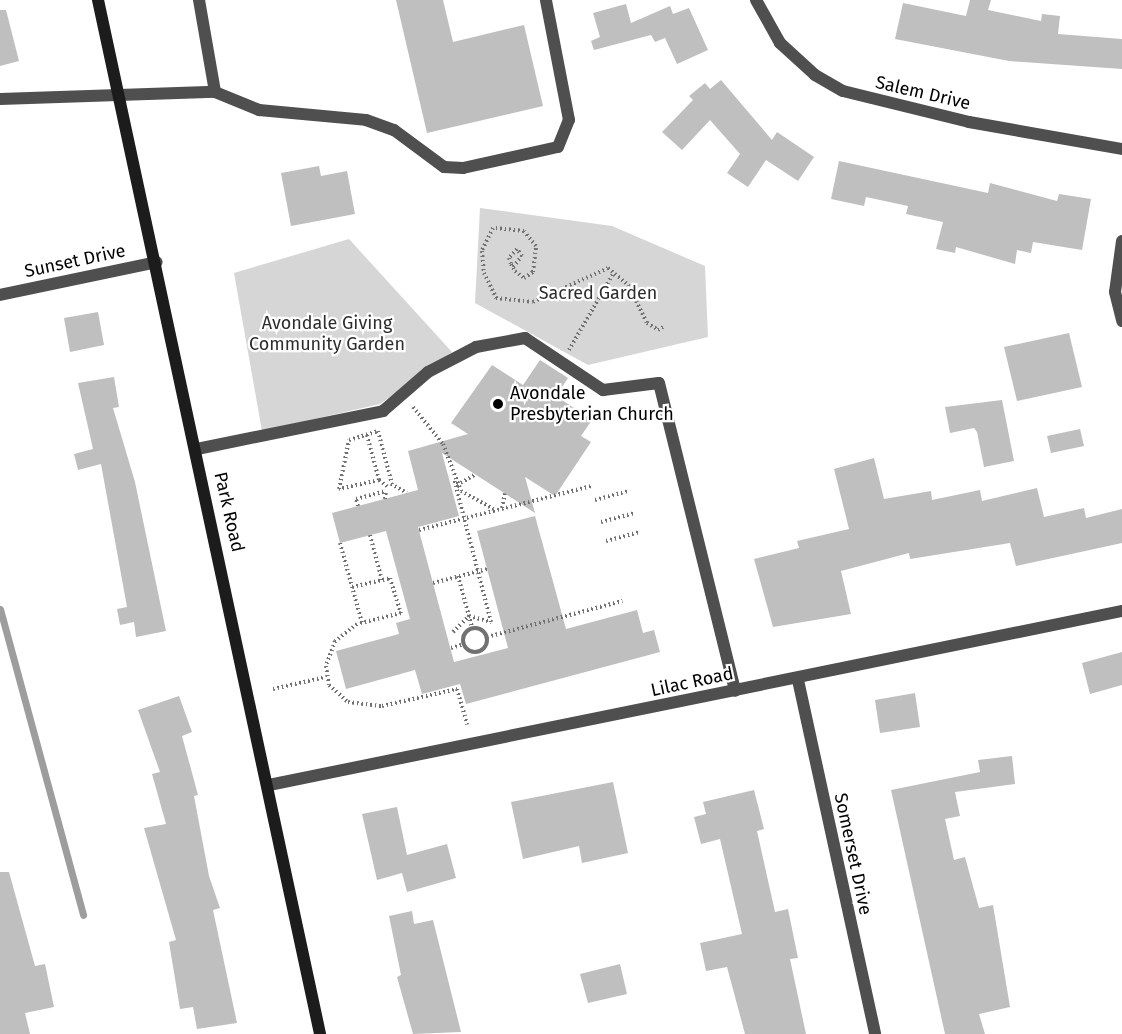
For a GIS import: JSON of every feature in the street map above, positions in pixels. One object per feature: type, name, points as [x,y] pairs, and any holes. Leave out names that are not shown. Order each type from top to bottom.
[{"type":"main road","name":"Park Road","points":[[98,0],[157,262],[320,1034]]},
{"type":"street","points":[[199,0],[216,92]]},
{"type":"street","points":[[0,99],[119,98],[216,92],[258,110],[366,120],[394,130],[444,166],[528,158],[558,147],[569,120],[546,0]]},
{"type":"street","name":"Salem Drive","points":[[756,0],[780,43],[803,66],[843,91],[969,122],[1122,149]]},
{"type":"street","points":[[1122,241],[1115,292],[1122,321]]},
{"type":"street","name":"Sunset Drive","points":[[0,295],[157,262]]},
{"type":"street","points":[[197,449],[383,411],[428,372],[476,347],[525,338],[603,390],[659,383],[735,691]]},
{"type":"street","name":"Lilac Road","points":[[269,785],[798,680],[1122,611]]},
{"type":"street","name":"Somerset Drive","points":[[798,680],[875,1034]]},
{"type":"path","points":[[513,267],[522,256],[518,249],[510,253],[513,267],[524,278],[533,272],[536,246],[524,231],[493,228],[482,251],[484,273],[489,289],[507,303],[533,302],[596,269],[614,272],[628,285],[647,323],[658,330],[663,327]]},
{"type":"path","points":[[567,354],[614,272]]},
{"type":"path","points":[[412,407],[443,444],[491,622],[469,616]]},
{"type":"path","points":[[379,480],[339,489],[348,440],[378,431],[389,487],[385,499]]},
{"type":"path","points":[[367,435],[379,480],[389,487],[407,493]]},
{"type":"path","points":[[457,485],[476,474]]},
{"type":"path","points":[[454,479],[470,501],[496,510]]},
{"type":"path","points":[[419,530],[591,486]]},
{"type":"path","points":[[358,506],[356,499],[389,487]]},
{"type":"path","points":[[595,500],[629,491]]},
{"type":"path","points":[[502,508],[505,493]]},
{"type":"path","points":[[601,522],[634,513]]},
{"type":"path","points":[[606,541],[639,532]]},
{"type":"path","points":[[370,535],[382,580]]},
{"type":"path","points":[[340,543],[362,623]]},
{"type":"path","points":[[433,582],[487,569]]},
{"type":"path","points":[[458,576],[472,628],[487,637],[621,601]]},
{"type":"path","points":[[352,587],[390,578],[401,612],[362,623],[335,641],[326,677],[338,695],[362,705],[382,706],[458,689],[467,724]]},
{"type":"path","points":[[453,632],[469,616]]},
{"type":"path","points":[[464,644],[463,636],[472,628]]},
{"type":"path","points":[[451,648],[464,644],[481,651],[487,637]]},
{"type":"path","points":[[273,689],[326,677]]},
{"type":"green space","name":"Sacred Garden","points":[[480,208],[612,226],[705,266],[708,337],[588,365],[475,303]]},
{"type":"green space","name":"Avondale Giving Community Garden","points":[[349,239],[452,352],[380,404],[262,431],[234,273]]},
{"type":"building","points":[[396,0],[443,0],[453,42],[524,25],[543,106],[427,133]]},
{"type":"building","points":[[970,0],[991,0],[988,10],[1041,21],[1042,14],[1060,16],[1058,34],[1122,39],[1122,69],[1009,61],[895,39],[903,3],[966,16]]},
{"type":"building","points":[[626,4],[631,23],[670,6],[673,14],[689,8],[708,50],[677,64],[665,38],[655,42],[651,35],[594,50],[591,41],[600,37],[593,13]]},
{"type":"building","points":[[0,10],[6,10],[19,61],[0,66]]},
{"type":"building","points":[[721,80],[772,140],[777,132],[814,157],[798,181],[766,160],[748,187],[727,173],[740,154],[710,120],[682,150],[662,132],[693,100],[689,96],[705,83],[710,89]]},
{"type":"building","points":[[839,161],[988,193],[990,183],[1057,201],[1059,194],[1091,199],[1082,250],[1033,242],[1031,253],[1017,250],[1015,264],[956,247],[955,253],[936,249],[943,222],[906,214],[908,206],[866,197],[864,206],[831,199]]},
{"type":"building","points":[[319,166],[321,176],[347,171],[355,214],[291,226],[281,173]]},
{"type":"building","points":[[98,312],[104,345],[70,352],[64,318]]},
{"type":"building","points":[[1069,333],[1082,387],[1017,401],[1004,347]]},
{"type":"building","points":[[540,360],[568,378],[556,396],[592,420],[581,436],[591,442],[555,496],[525,477],[535,513],[442,453],[459,516],[418,527],[454,662],[508,648],[477,531],[535,516],[566,629],[637,610],[643,633],[654,630],[660,652],[466,704],[460,684],[422,694],[415,670],[346,689],[336,651],[399,634],[396,623],[410,619],[386,531],[340,543],[332,513],[418,490],[408,451],[468,434],[451,423],[492,365],[523,385]]},
{"type":"building","points":[[114,377],[119,407],[113,408],[135,482],[166,631],[136,637],[134,622],[120,625],[117,609],[127,607],[101,464],[78,470],[74,454],[93,449],[78,383]]},
{"type":"building","points":[[1002,400],[1014,461],[984,467],[977,432],[974,428],[950,433],[945,407]]},
{"type":"building","points":[[1080,429],[1084,446],[1051,453],[1047,436]]},
{"type":"building","points":[[874,458],[884,499],[931,491],[932,500],[980,490],[982,501],[1037,488],[1044,517],[1084,508],[1086,518],[1122,509],[1122,543],[1016,566],[1010,543],[910,559],[909,553],[841,571],[851,614],[773,627],[754,559],[799,548],[797,541],[849,529],[834,469]]},
{"type":"building","points":[[1122,652],[1122,685],[1090,694],[1082,663]]},
{"type":"building","points":[[915,693],[920,727],[880,733],[875,700]]},
{"type":"building","points":[[179,696],[192,732],[182,736],[198,795],[194,796],[209,876],[220,908],[213,910],[237,1023],[197,1029],[193,1007],[180,1009],[169,942],[176,940],[144,828],[166,824],[152,774],[160,772],[138,710]]},
{"type":"building","points":[[1012,756],[1015,784],[955,792],[960,816],[945,819],[954,860],[965,857],[979,908],[993,905],[1010,1007],[979,1014],[985,1034],[945,1034],[891,790],[980,772],[978,760]]},
{"type":"building","points":[[613,782],[628,853],[582,863],[579,846],[523,859],[511,802]]},
{"type":"building","points":[[754,790],[764,829],[757,831],[775,912],[788,909],[798,958],[790,959],[806,1034],[745,1034],[727,967],[706,971],[700,943],[742,934],[720,839],[701,844],[694,817],[706,814],[703,802]]},
{"type":"building","points":[[397,807],[407,855],[447,844],[456,878],[407,892],[402,873],[377,880],[362,814]]},
{"type":"building","points":[[0,872],[9,872],[35,966],[45,964],[54,1007],[25,1013],[30,1034],[0,1034]]},
{"type":"building","points":[[412,911],[414,924],[433,920],[461,1032],[413,1034],[397,977],[401,975],[389,916]]},
{"type":"building","points":[[620,964],[627,994],[588,1003],[580,974]]},
{"type":"waterway","points":[[0,609],[83,915]]},
{"type":"place","name":"Avondale Presbyterian Church","points":[[498,404]]}]
